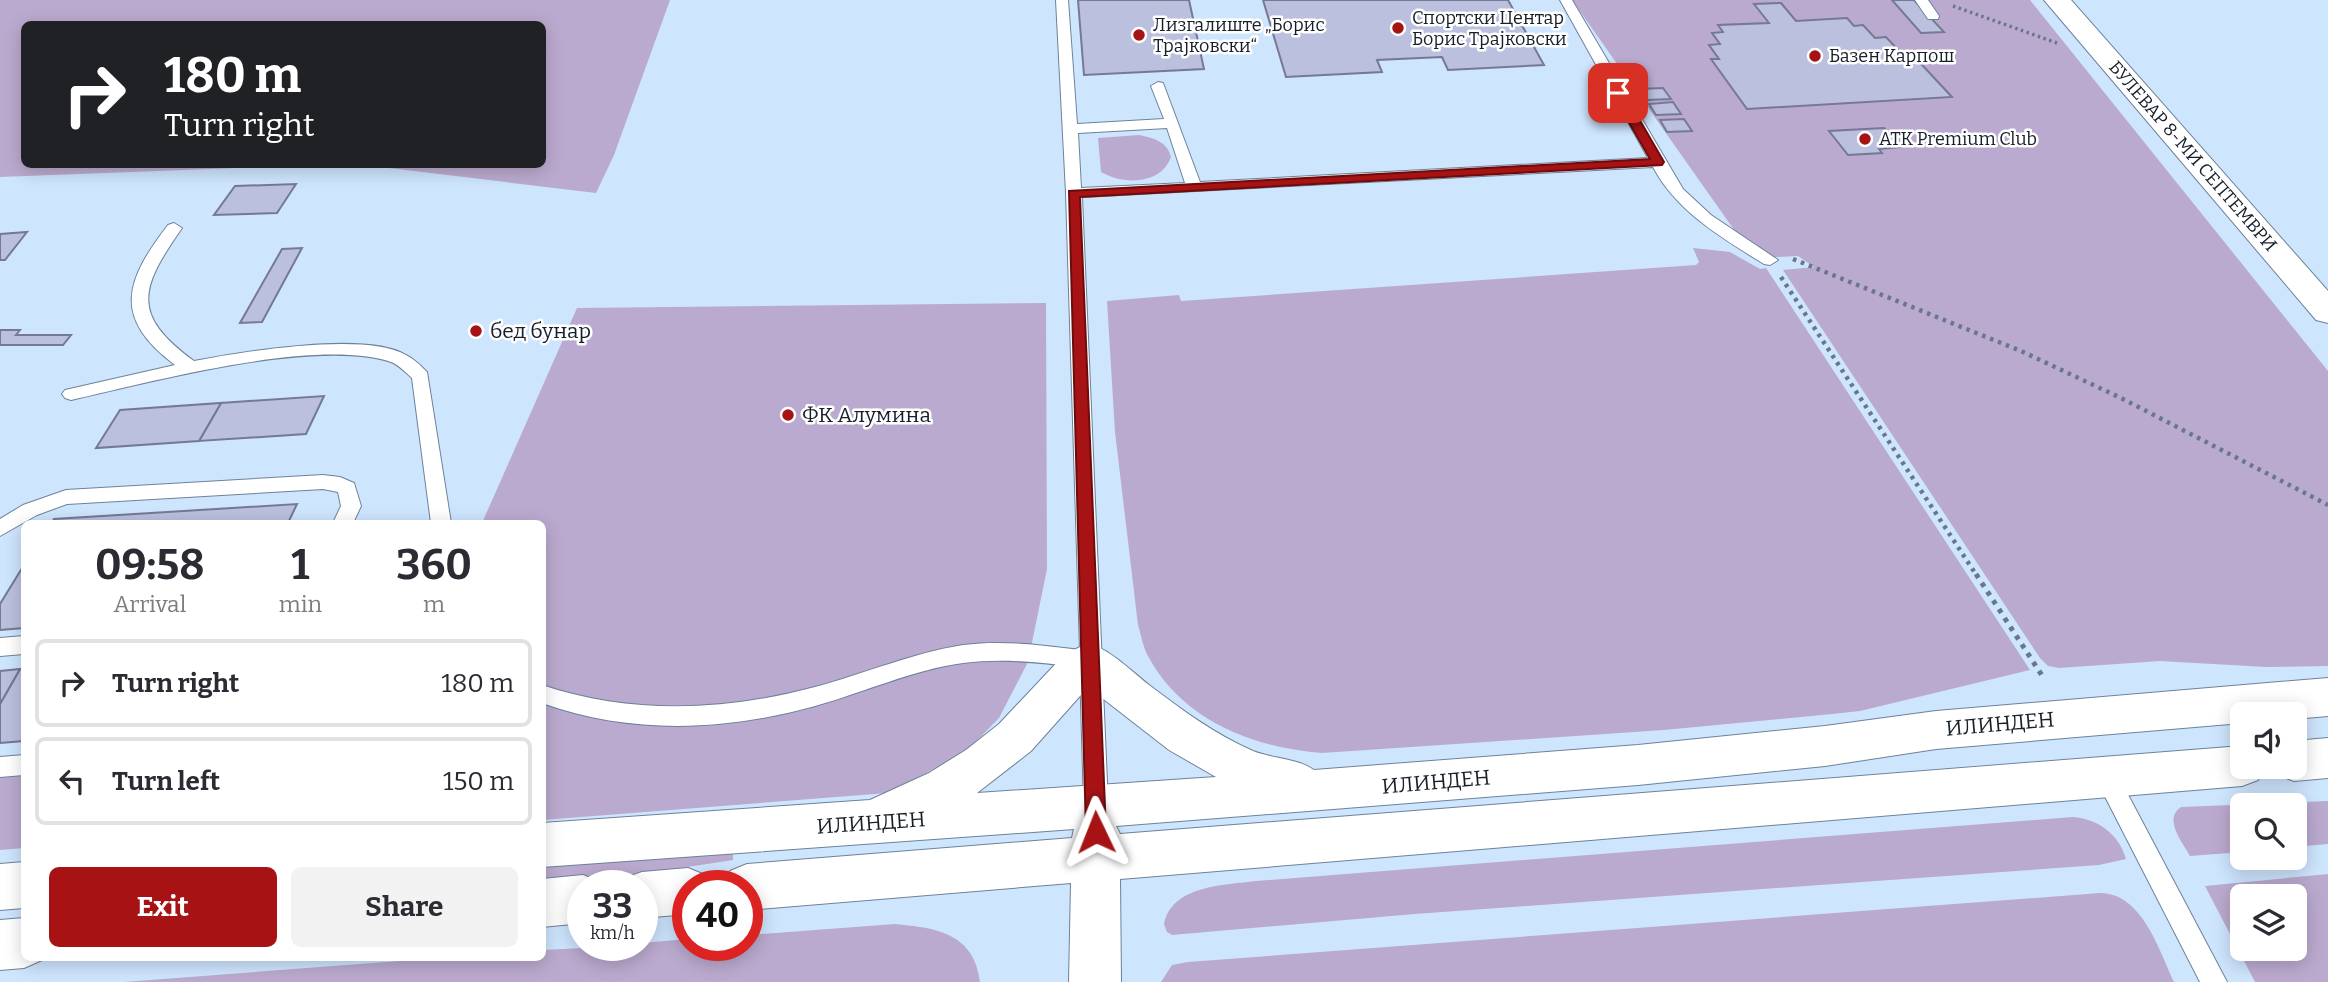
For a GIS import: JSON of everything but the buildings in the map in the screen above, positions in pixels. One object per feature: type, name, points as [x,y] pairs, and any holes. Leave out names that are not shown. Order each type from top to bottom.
[{"type":"street","name":"БУЛЕВАР 8-МИ СЕПТЕМВРИ","points":[[2057,0],[2328,312]]},
{"type":"street","name":"БУЛЕВАР 8-МИ СЕПТЕМВРИ","points":[[2078,0],[2328,271]]},
{"type":"street","points":[[853,824],[903,808],[976,766],[1029,724],[1059,686],[1088,660],[1159,718],[1211,752],[1240,767],[1285,781],[1340,789]]},
{"type":"street","name":"ИЛИНДЕН","points":[[546,845],[1340,789],[1652,764],[1825,747],[1936,730],[2328,697]]},
{"type":"street","points":[[2307,760],[2328,758]]},
{"type":"street","points":[[763,886],[2230,767]]},
{"type":"street","points":[[1095,982],[1096,806]]},
{"type":"street","points":[[0,887],[21,885]]},
{"type":"street","points":[[546,902],[567,901]]},
{"type":"street","points":[[0,945],[21,943]]},
{"type":"lane","points":[[1062,0],[1074,193],[1088,660],[1096,806]]},
{"type":"lane","points":[[1566,0],[1658,162],[1665,180],[1677,194],[1730,236],[1770,260]]},
{"type":"lane","points":[[1922,0],[1933,16]]},
{"type":"lane","points":[[1158,86],[1189,167],[1194,188]]},
{"type":"lane","points":[[1070,129],[1172,123]]},
{"type":"lane","points":[[1074,193],[1658,162]]},
{"type":"lane","points":[[174,228],[144,270],[138,297],[143,317],[149,327],[168,350],[192,369]]},
{"type":"lane","points":[[71,394],[192,369],[332,349],[379,351],[411,363],[421,376],[441,520]]},
{"type":"lane","points":[[0,528],[30,510],[66,497],[323,482],[340,484],[347,488],[351,506],[344,520]]},
{"type":"lane","points":[[0,647],[21,645]]},
{"type":"lane","points":[[546,695],[606,712],[643,716],[685,715],[727,712],[803,699],[915,664],[965,654],[998,651],[1088,660]]},
{"type":"lane","points":[[0,767],[21,765]]},
{"type":"lane","points":[[2108,779],[2214,982]]},
{"type":"path","points":[[1948,4],[2057,43]]},
{"type":"path","points":[[1770,260],[1793,259],[2021,351],[2121,398],[2328,505]]},
{"type":"path","points":[[1770,260],[2043,677]]},
{"type":"shaded area","points":[[0,0],[670,0],[614,155],[596,193],[389,168],[546,168],[546,21],[21,21],[21,168],[238,168],[0,177]]},
{"type":"shaded area","points":[[1572,0],[2030,0],[2328,371],[2328,666],[2266,667],[2160,661],[2059,668],[2048,666],[2040,658],[1783,270],[1814,267],[1798,256],[1754,258]]},
{"type":"shaded area","points":[[1139,135],[1163,144],[1169,152],[1171,157],[1159,173],[1140,180],[1130,180],[1101,172],[1098,138]]},
{"type":"shaded area","points":[[1693,248],[1730,252],[1760,269],[1766,268],[2030,670],[1860,711],[1664,730],[1322,753],[1270,745],[1222,727],[1180,697],[1162,678],[1146,652],[1138,625],[1115,432],[1107,301],[1179,295],[1181,301],[1696,265],[1699,262]]},
{"type":"shaded area","points":[[1046,303],[1047,569],[1028,662],[999,718],[966,752],[888,793],[546,820],[546,520],[483,520],[577,308]]},
{"type":"shaded area","points":[[21,775],[21,848],[0,850],[0,777]]},
{"type":"shaded area","points":[[2328,801],[2328,844],[2307,846],[2307,802]]},
{"type":"shaded area","points":[[2230,805],[2230,853],[2190,856],[2174,824],[2176,812],[2181,807]]},
{"type":"shaded area","points":[[2073,817],[2091,821],[2106,829],[2118,842],[2126,859],[2099,865],[1415,914],[1172,935],[1167,932],[1164,924],[1177,901],[1188,894],[1230,884]]},
{"type":"shaded area","points":[[733,851],[733,860],[658,872],[567,870],[567,880],[546,882],[546,866]]},
{"type":"shaded area","points":[[2328,874],[2328,982],[2255,982],[2244,961],[2307,961],[2307,884],[2230,884],[2230,934],[2205,886]]},
{"type":"shaded area","points":[[2100,893],[2127,902],[2138,913],[2155,940],[2174,982],[1161,982],[1172,965],[1188,962]]},
{"type":"shaded area","points":[[895,924],[939,931],[962,943],[976,966],[980,982],[124,982],[400,961],[546,961],[546,950],[567,949],[567,961],[658,961],[658,942],[672,940],[672,961],[763,961],[763,934]]},
{"type":"place","name":"Спортски Центар Борис Трајковски","points":[[1398,28]]},
{"type":"place","name":"Лизгалиште „Борис Трајковски“","points":[[1139,35]]},
{"type":"place","name":"Базен Карпош","points":[[1815,56]]},
{"type":"place","name":"ATK Premium Club","points":[[1865,139]]},
{"type":"place","name":"бед бунар","points":[[476,331]]},
{"type":"place","name":"ФК Алумина","points":[[788,415]]},
{"type":"route","points":[[1096,832],[1074,193],[1658,162],[1618,93]]}]
